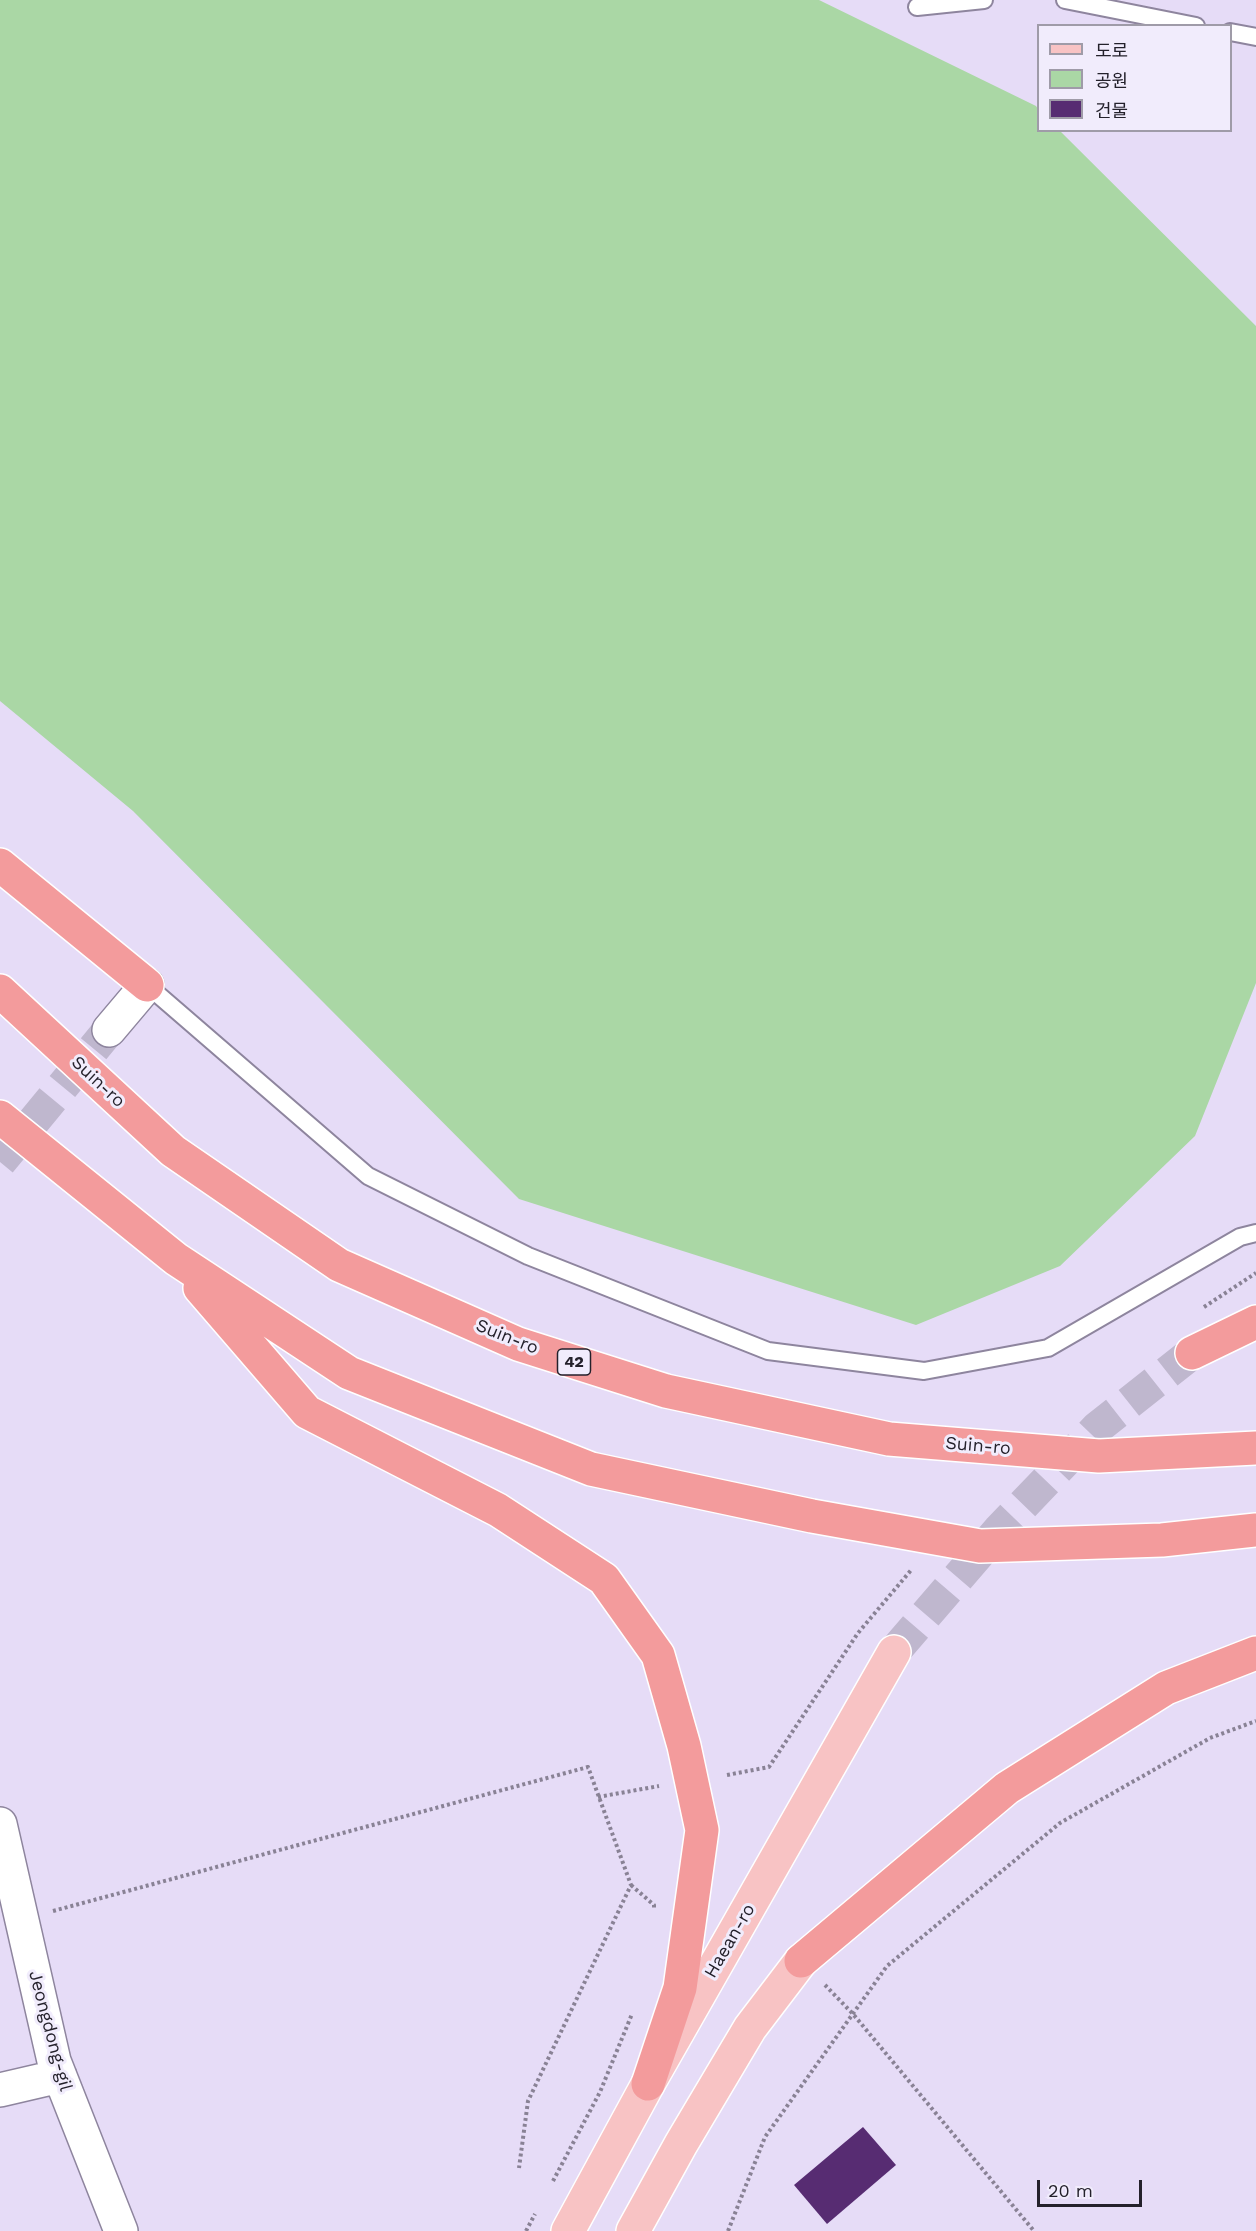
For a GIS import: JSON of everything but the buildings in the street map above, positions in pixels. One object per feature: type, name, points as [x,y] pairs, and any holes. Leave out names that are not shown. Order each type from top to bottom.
[{"type":"highway","points":[[0,865],[147,986]]},
{"type":"highway","name":"Suin-ro","points":[[0,991],[172,1151],[192,1165],[339,1265],[518,1344],[666,1391],[889,1439],[1099,1456],[1256,1448]]},
{"type":"highway","points":[[0,1117],[176,1259],[349,1373],[591,1468],[812,1516],[980,1546],[1162,1540],[1256,1530]]},
{"type":"highway","points":[[176,1259],[307,1412],[498,1510],[604,1579],[658,1655],[684,1746],[702,1830],[680,1988],[648,2084]]},
{"type":"highway","points":[[1192,1353],[1256,1322]]},
{"type":"highway","points":[[801,1961],[1007,1788],[1166,1688],[1256,1653]]},
{"type":"main road","name":"Haean-ro","points":[[568,2231],[648,2084],[894,1652]]},
{"type":"main road","points":[[633,2231],[681,2144],[750,2028],[801,1961]]},
{"type":"street","points":[[109,1030],[147,986]]},
{"type":"street","name":"Jeongdong-gil","points":[[0,1824],[54,2061],[121,2231]]},
{"type":"street","points":[[0,2090],[60,2076]]},
{"type":"lane","points":[[917,7],[984,0]]},
{"type":"lane","points":[[1065,0],[1186,24]]},
{"type":"lane","points":[[1232,32],[1256,37]]},
{"type":"lane","points":[[147,986],[368,1176],[528,1256],[768,1351],[924,1371],[1048,1348],[1240,1237],[1256,1233]]},
{"type":"path","points":[[1197,1311],[1256,1273]]},
{"type":"path","points":[[727,1775],[769,1767],[858,1633],[914,1567]]},
{"type":"path","points":[[728,2231],[765,2137],[887,1966],[1060,1823],[1210,1738],[1256,1721]]},
{"type":"path","points":[[22,1920],[588,1767],[631,1885],[654,1905],[654,1915]]},
{"type":"path","points":[[598,1797],[661,1786]]},
{"type":"path","points":[[519,2168],[528,2101],[631,1885]]},
{"type":"path","points":[[552,2181],[600,2092],[635,2008]]},
{"type":"path","points":[[854,2014],[1034,2231]]},
{"type":"path","points":[[526,2231],[537,2211]]},
{"type":"green space","points":[[0,0],[819,0],[1036,106],[1037,132],[1061,132],[1256,326],[1256,983],[1195,1136],[1060,1266],[916,1325],[519,1199],[133,811],[0,701]]},
{"type":"tunnel","points":[[0,1162],[109,1030]]},
{"type":"tunnel","points":[[894,1652],[999,1530],[1097,1428],[1192,1353]]}]
